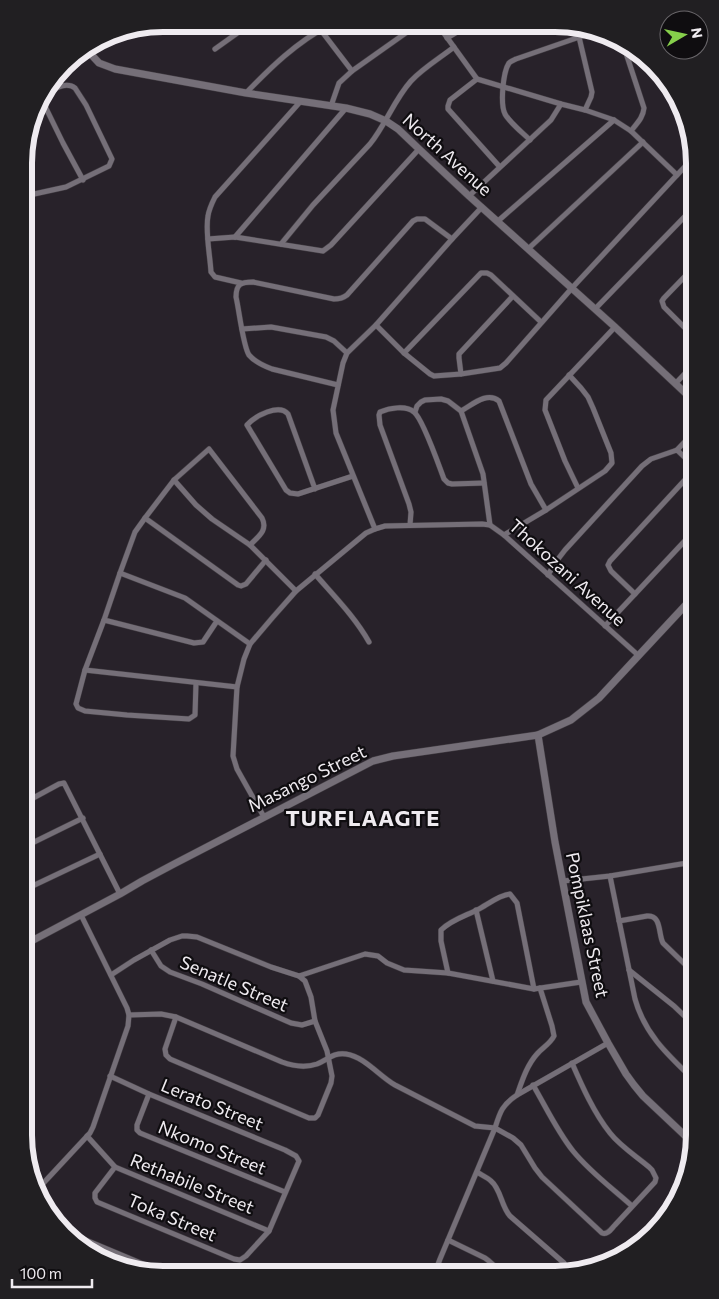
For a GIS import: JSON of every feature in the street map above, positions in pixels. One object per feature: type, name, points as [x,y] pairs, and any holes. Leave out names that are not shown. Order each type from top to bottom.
[{"type":"street","points":[[215,49],[239,32]]},
{"type":"street","points":[[246,93],[285,54],[316,32]]},
{"type":"street","points":[[322,32],[352,71]]},
{"type":"street","points":[[331,106],[339,83],[352,71],[407,32]]},
{"type":"street","points":[[442,32],[477,79],[614,120],[632,131],[676,175]]},
{"type":"street","points":[[447,38],[457,32]]},
{"type":"street","points":[[530,140],[506,115],[504,110],[502,88],[508,65],[516,58],[583,36]]},
{"type":"street","points":[[579,37],[592,92],[584,110]]},
{"type":"street","points":[[281,244],[378,135],[411,81],[454,47]]},
{"type":"street","points":[[626,54],[644,108],[642,118],[632,131]]},
{"type":"street","name":"North Avenue","points":[[91,55],[104,66],[129,72],[300,102],[346,108],[370,114],[386,121],[398,129],[686,394]]},
{"type":"street","points":[[477,79],[450,100],[448,109],[499,166]]},
{"type":"street","points":[[32,194],[66,187],[83,180],[109,166],[112,159],[86,105],[75,88],[67,85],[57,89]]},
{"type":"street","points":[[300,102],[215,197],[208,216],[208,239],[212,275],[219,279],[242,283],[253,282],[339,299],[347,295],[413,222],[425,219],[452,239]]},
{"type":"street","points":[[469,196],[499,166],[551,120],[561,104]]},
{"type":"street","points":[[45,106],[83,180]]},
{"type":"street","points":[[235,237],[346,108]]},
{"type":"street","points":[[498,221],[614,120]]},
{"type":"street","points":[[528,249],[643,142]]},
{"type":"street","points":[[208,239],[235,237],[318,251],[327,249],[419,149]]},
{"type":"street","points":[[376,325],[404,353],[434,376],[500,368],[686,165]]},
{"type":"street","points":[[375,529],[336,432],[334,422],[333,410],[343,363],[347,353],[376,325],[482,207]]},
{"type":"street","points":[[595,309],[686,215]]},
{"type":"street","points":[[404,353],[481,273],[490,275],[542,322]]},
{"type":"street","points":[[686,275],[662,301],[664,308],[686,329]]},
{"type":"street","points":[[242,283],[236,290],[245,345],[250,357],[263,366],[272,369],[338,385]]},
{"type":"street","points":[[461,374],[459,354],[513,296]]},
{"type":"street","points":[[242,329],[271,327],[326,337],[334,341],[347,353]]},
{"type":"street","points":[[578,488],[545,410],[546,400],[615,327]]},
{"type":"street","points":[[675,384],[686,372]]},
{"type":"street","points":[[504,535],[546,510],[609,467],[612,463],[611,453],[588,397],[569,375]]},
{"type":"street","points":[[461,412],[488,397],[495,398],[499,402],[531,484],[546,510]]},
{"type":"street","points":[[415,412],[421,402],[441,398],[448,401],[461,412],[479,462],[490,525]]},
{"type":"street","points":[[410,525],[411,512],[409,504],[380,425],[380,412],[401,408],[415,412],[422,424],[444,479],[448,483],[484,483]]},
{"type":"street","points":[[315,488],[286,411],[283,409],[260,415],[247,425],[286,490],[290,493],[298,494],[353,476]]},
{"type":"street","points":[[548,575],[565,550],[642,466],[651,459],[677,450],[686,440]]},
{"type":"street","points":[[196,683],[196,710],[195,715],[189,719],[85,711],[78,708],[76,704],[85,670],[136,532],[174,480],[209,449],[262,518],[264,528],[262,533],[250,545]]},
{"type":"street","points":[[677,450],[686,459]]},
{"type":"street","points":[[635,594],[610,572],[608,565],[686,478]]},
{"type":"street","points":[[174,480],[196,505],[212,519],[250,545],[296,591]]},
{"type":"street","points":[[145,518],[238,585],[246,584],[266,560]]},
{"type":"street","name":"Thokozani Avenue","points":[[264,817],[237,769],[233,756],[237,687],[244,658],[250,644],[296,591],[366,533],[375,529],[385,526],[410,525],[490,525],[504,535],[639,656]]},
{"type":"street","points":[[605,626],[686,540]]},
{"type":"street","points":[[120,573],[185,598],[250,644]]},
{"type":"street","points":[[315,574],[364,633],[368,642]]},
{"type":"street","name":"Masango Street","points":[[32,940],[373,761],[393,756],[538,735],[565,723],[586,710],[599,698],[686,606]]},
{"type":"street","points":[[104,620],[194,643],[203,642],[217,621]]},
{"type":"street","points":[[85,670],[237,687]]},
{"type":"street","name":"Pompiklaas Street","points":[[538,735],[551,821],[586,1002],[634,1085],[686,1137]]},
{"type":"street","points":[[32,799],[59,784],[64,784],[67,787],[120,894]]},
{"type":"street","points":[[32,843],[83,818]]},
{"type":"street","points":[[32,886],[100,854]]},
{"type":"street","points":[[563,881],[610,876],[686,863]]},
{"type":"street","points":[[610,876],[635,999],[640,1012],[652,1037],[686,1072]]},
{"type":"street","points":[[448,973],[441,941],[441,930],[450,923],[510,894],[517,903],[537,988],[554,1036],[538,1052],[529,1065],[517,1094]]},
{"type":"street","points":[[476,910],[493,981]]},
{"type":"street","points":[[42,1186],[93,1127],[128,1026],[129,1015],[127,1008],[81,914]]},
{"type":"street","points":[[619,921],[652,915],[658,922],[663,943],[686,965]]},
{"type":"street","points":[[111,975],[170,940],[182,936],[190,936],[198,937],[271,967],[299,976],[305,981],[309,989],[315,1021],[329,1057],[332,1076],[329,1089],[318,1115],[315,1118],[308,1118],[170,1059],[166,1055],[165,1049],[176,1017]]},
{"type":"street","name":"Senatle Street","points":[[151,950],[161,966],[170,972],[291,1023],[302,1025],[315,1021]]},
{"type":"street","points":[[299,976],[365,954],[378,956],[387,963],[404,970],[448,973],[537,988],[582,982]]},
{"type":"street","points":[[629,969],[686,1017]]},
{"type":"street","points":[[129,1015],[160,1014],[176,1017],[288,1064],[302,1067],[317,1064],[339,1054],[355,1057],[395,1086],[475,1126],[495,1128],[517,1140],[542,1177],[604,1234],[610,1231],[655,1182],[656,1178],[649,1167],[611,1134],[602,1122],[572,1063]]},
{"type":"street","points":[[438,1266],[504,1104],[517,1094],[608,1043]]},
{"type":"street","name":"Lerato Street","points":[[110,1076],[296,1156],[299,1161],[285,1192]]},
{"type":"street","points":[[533,1085],[572,1150],[589,1168],[632,1206]]},
{"type":"street","name":"Nkomo Street","points":[[149,1094],[137,1125],[137,1130],[140,1133],[285,1192]]},
{"type":"street","name":"Rethabile Street","points":[[87,1136],[115,1167],[269,1231]]},
{"type":"street","name":"Toka Street","points":[[115,1167],[95,1193],[94,1198],[100,1203],[234,1259],[243,1259],[269,1231]]},
{"type":"street","points":[[477,1172],[494,1184],[506,1212],[565,1265]]},
{"type":"street","points":[[269,1231],[285,1192]]},
{"type":"street","points":[[85,1240],[145,1265]]},
{"type":"street","points":[[448,1240],[489,1260],[495,1266]]},
{"type":"district","name":"TURFLAAGTE","points":[[363,818]]}]
